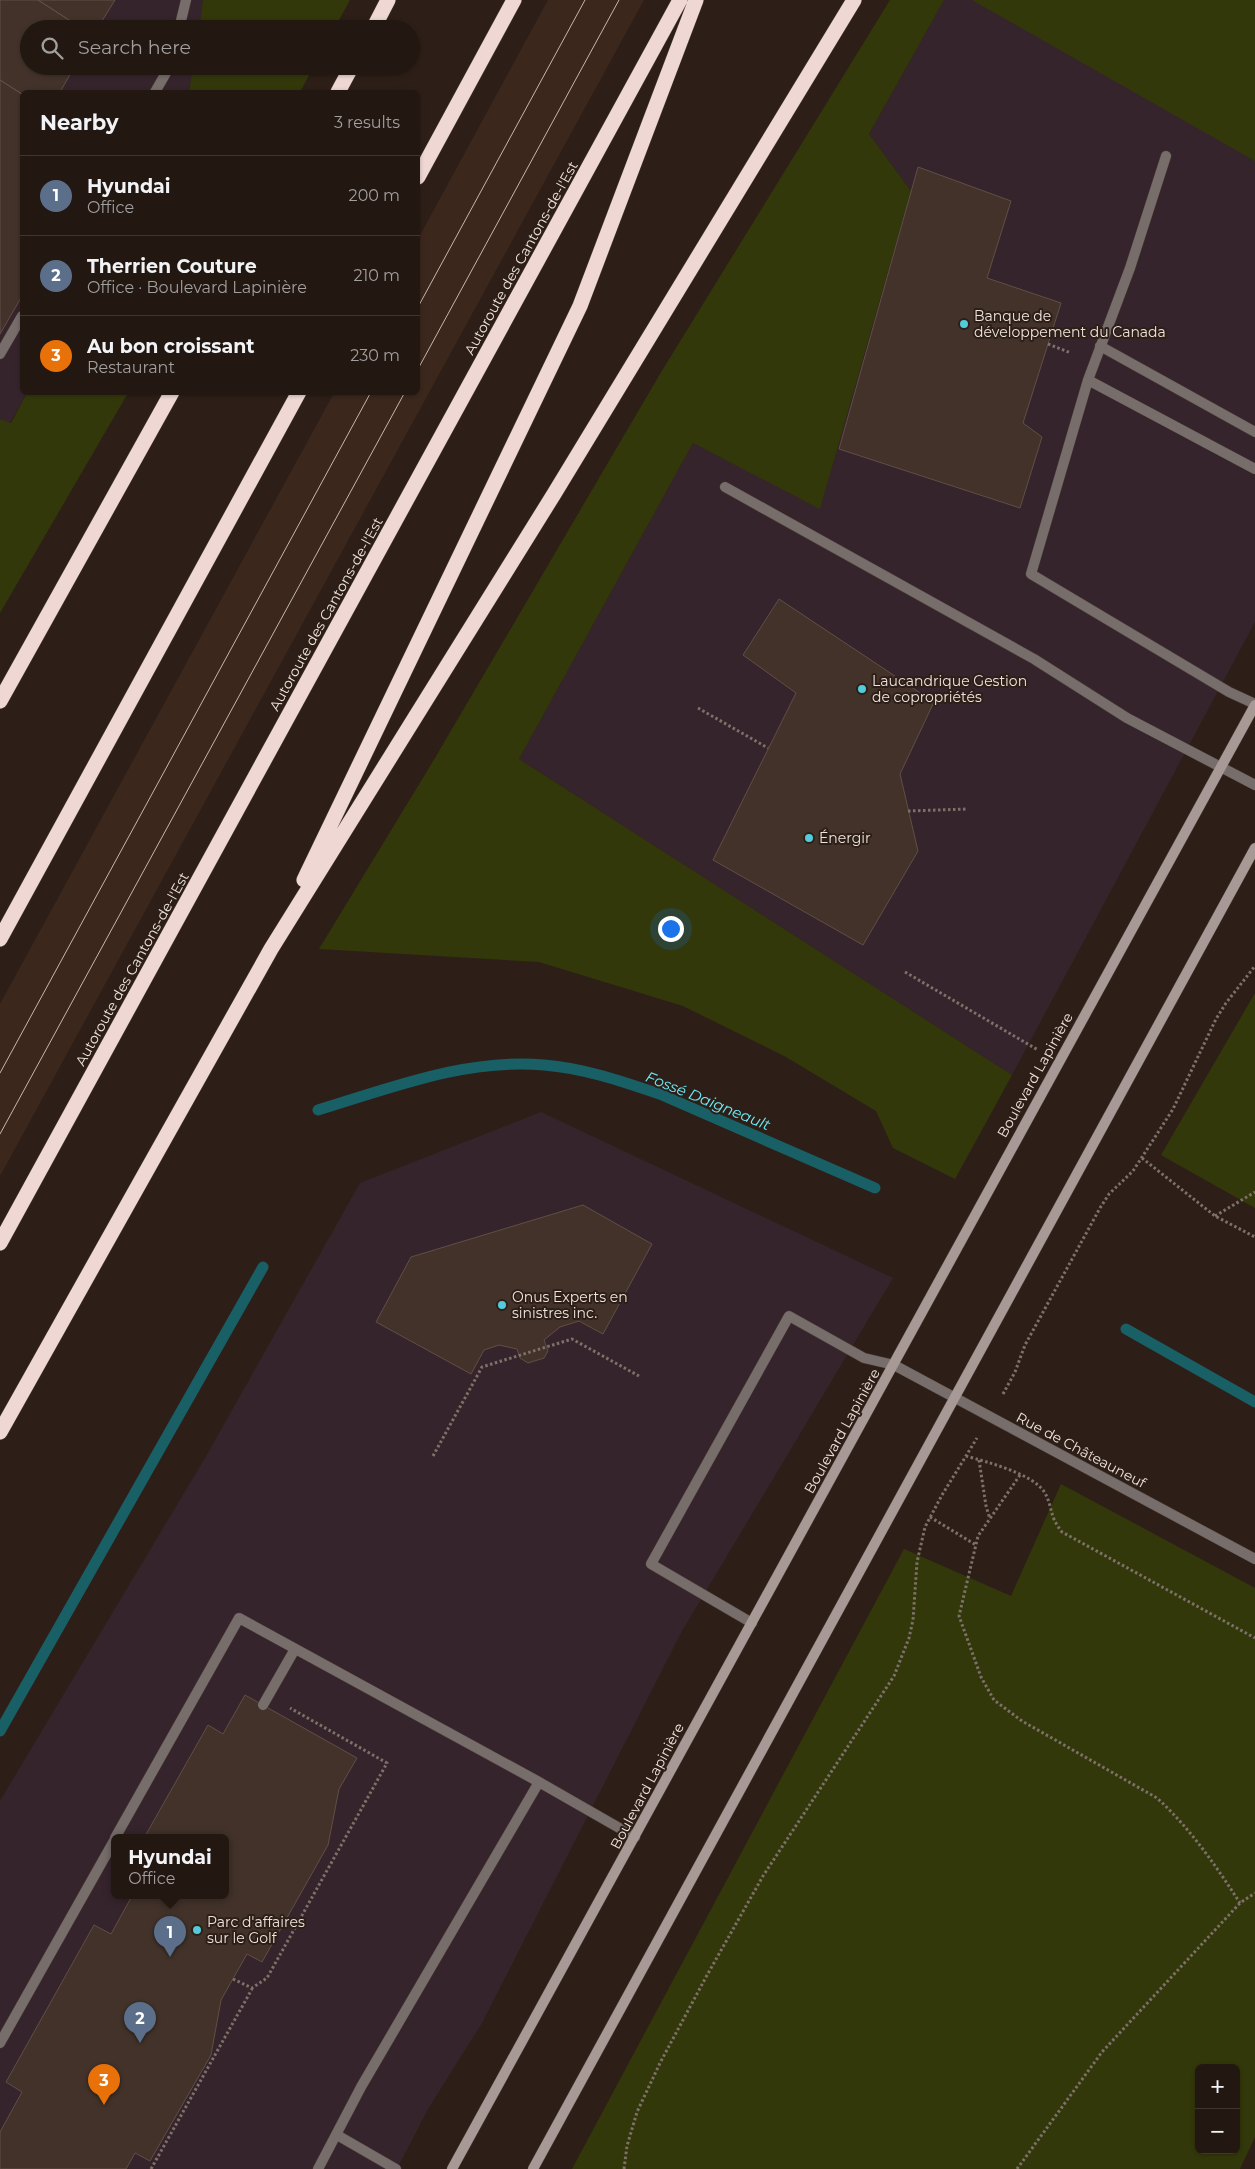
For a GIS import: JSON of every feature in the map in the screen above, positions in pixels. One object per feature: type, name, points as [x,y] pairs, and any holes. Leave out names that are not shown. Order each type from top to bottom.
[{"type":"highway","points":[[378,20],[388,0]]},
{"type":"highway","points":[[420,173],[514,0]]},
{"type":"highway","name":"Autoroute des Cantons-de-l'Est","points":[[0,1243],[680,0]]},
{"type":"highway","points":[[271,949],[580,306],[696,0]]},
{"type":"highway","points":[[0,1432],[271,949],[554,494],[854,0]]},
{"type":"highway","points":[[339,90],[347,75]]},
{"type":"highway","points":[[1,698],[170,395]]},
{"type":"highway","points":[[0,939],[297,395]]},
{"type":"main road","name":"Boulevard Lapinière","points":[[452,2169],[894,1365],[1058,1061],[1255,705]]},
{"type":"main road","points":[[533,2169],[1255,848]]},
{"type":"street","points":[[181,20],[186,0]]},
{"type":"street","points":[[156,90],[165,75]]},
{"type":"street","points":[[1166,156],[1130,268],[1088,380],[1031,574],[1229,692],[1255,705]]},
{"type":"street","points":[[0,354],[20,319]]},
{"type":"street","points":[[1100,346],[1255,432]]},
{"type":"street","points":[[1088,380],[1255,469]]},
{"type":"street","points":[[725,487],[1034,659],[1127,718],[1255,785]]},
{"type":"street","name":"Rue de Châteauneuf","points":[[752,1623],[651,1564],[789,1316],[864,1358],[894,1365],[1255,1559]]},
{"type":"street","points":[[118,1834],[239,1618],[635,1837]]},
{"type":"street","points":[[263,1705],[295,1649]]},
{"type":"street","points":[[318,2169],[361,2087],[538,1782]]},
{"type":"street","points":[[0,2043],[111,1846]]},
{"type":"street","points":[[337,2135],[396,2169]]},
{"type":"path","points":[[698,708],[768,748]]},
{"type":"path","points":[[908,811],[968,809]]},
{"type":"path","points":[[1010,1382],[1025,1345],[1100,1208],[1109,1194],[1142,1158],[1173,1109],[1216,1019],[1255,966]]},
{"type":"path","points":[[905,972],[1058,1061]]},
{"type":"path","points":[[1142,1158],[1215,1216],[1255,1237]]},
{"type":"path","points":[[1215,1216],[1255,1192]]},
{"type":"path","points":[[433,1456],[482,1366],[572,1339],[639,1376]]},
{"type":"path","points":[[624,2169],[626,2146],[637,2112],[660,2063],[706,1977],[763,1876],[894,1676],[909,1638],[920,1541],[930,1517],[966,1456],[1004,1467],[1042,1488],[1046,1494],[1051,1515],[1062,1532],[1255,1638]]},
{"type":"path","points":[[979,1460],[990,1520]]},
{"type":"path","points":[[1020,1475],[978,1536],[959,1616],[980,1677],[994,1700],[1022,1721],[1157,1798],[1173,1812],[1212,1861],[1240,1903]]},
{"type":"path","points":[[930,1517],[976,1545]]},
{"type":"path","points":[[151,2169],[252,1988],[267,1978],[387,1763],[285,1705]]},
{"type":"path","points":[[1017,2169],[1102,2052],[1240,1903],[1255,1893]]},
{"type":"path","points":[[233,1979],[252,1988]]},
{"type":"shaded area","points":[[0,0],[203,0],[200,20],[20,20],[20,75],[192,75],[189,90],[20,90],[20,395],[26,395],[10,423],[0,419]]},
{"type":"shaded area","points":[[548,0],[644,0],[0,1176],[0,1004],[333,395],[420,395],[420,235]]},
{"type":"shaded area","points":[[944,0],[973,0],[1255,151],[1255,622],[1012,1075],[519,759],[693,443],[820,508],[911,191],[869,134]]},
{"type":"shaded area","points":[[541,1112],[893,1278],[682,1631],[482,2023],[428,2109],[397,2169],[0,2169],[0,1801],[208,1453],[360,1183]]},
{"type":"green space","points":[[203,0],[350,0],[339,20],[200,20]]},
{"type":"green space","points":[[890,0],[944,0],[869,134],[911,191],[820,509],[693,443],[519,759],[1012,1075],[955,1179],[893,1148],[876,1111],[786,1057],[683,1006],[539,962],[319,949],[435,758],[660,374]]},
{"type":"green space","points":[[972,0],[1255,0],[1255,161]]},
{"type":"green space","points":[[192,75],[309,75],[301,90],[189,90]]},
{"type":"green space","points":[[26,395],[127,395],[0,613],[0,419],[11,423]]},
{"type":"green space","points":[[1255,993],[1255,1208],[1161,1155]]},
{"type":"green space","points":[[1061,1484],[1255,1588],[1255,2137],[1240,2169],[572,2169],[904,1549],[1011,1596]]},
{"type":"building","points":[[0,0],[38,0],[69,20],[20,20],[20,75],[70,75],[61,90],[20,90],[20,93],[0,80]]},
{"type":"building","points":[[38,0],[115,0],[103,20],[69,20]]},
{"type":"building","points":[[0,80],[20,93],[20,299],[0,334]]},
{"type":"building","name":"Banque de développement du Canada","points":[[918,167],[1011,201],[987,278],[1061,303],[1023,423],[1042,437],[1020,508],[839,449]]},
{"type":"building","points":[[779,599],[934,702],[900,774],[918,851],[863,945],[713,860],[796,693],[743,655]]},
{"type":"building","name":"Onus Experts en sinistres inc.","points":[[583,1205],[652,1244],[603,1334],[579,1321],[560,1327],[544,1340],[548,1351],[544,1358],[528,1363],[520,1358],[517,1349],[499,1345],[484,1350],[471,1374],[376,1322],[411,1257]]},
{"type":"building","name":"Parc d'affaires sur le Golf","points":[[245,1695],[357,1758],[339,1789],[328,1845],[262,1962],[247,1954],[221,2000],[211,2055],[150,2161],[135,2153],[126,2169],[0,2169],[0,2132],[22,2092],[6,2082],[94,1925],[111,1934],[130,1899],[229,1899],[229,1834],[146,1834],[208,1725],[223,1734]]},
{"type":"waterway","name":"Fossé Daigneault","points":[[318,1110],[401,1084],[457,1070],[515,1064],[574,1069],[604,1076],[662,1095],[875,1188]]},
{"type":"waterway","points":[[0,1731],[263,1267]]},
{"type":"waterway","name":"Fossé Daigneault","points":[[1126,1329],[1255,1402]]},
{"type":"tram line","points":[[420,303],[585,0]]},
{"type":"tram line","points":[[420,365],[619,0]]},
{"type":"tram line","points":[[0,1073],[369,395]]},
{"type":"tram line","points":[[0,1134],[403,395]]},
{"type":"place","name":"Banque de développement du Canada","points":[[964,324]]},
{"type":"place","name":"Laucandrique Gestion de copropriétés","points":[[862,689]]},
{"type":"place","name":"Énergir","points":[[809,838]]},
{"type":"place","name":"Onus Experts en sinistres inc.","points":[[502,1305]]},
{"type":"place","name":"Parc d'affaires sur le Golf","points":[[197,1930]]},
{"type":"place","name":"Hyundai","points":[[170,1957]]},
{"type":"place","name":"Therrien Couture","points":[[140,2043]]},
{"type":"place","name":"Au bon croissant","points":[[104,2105]]}]
